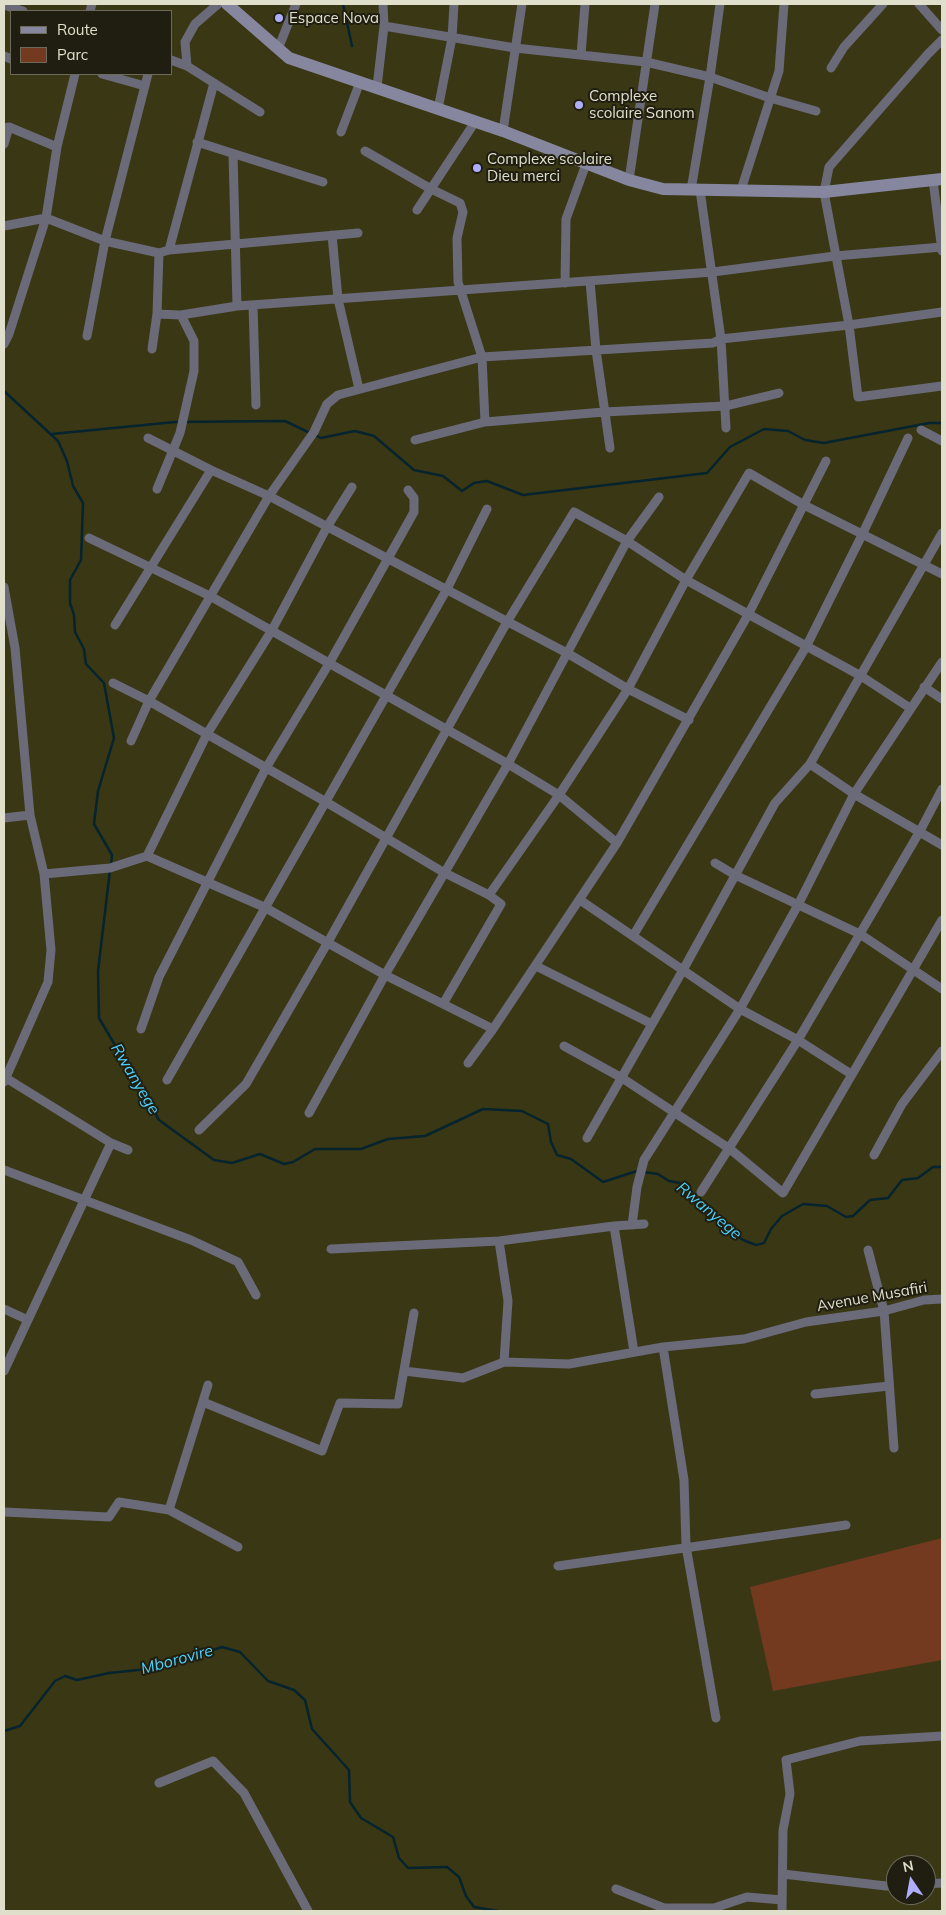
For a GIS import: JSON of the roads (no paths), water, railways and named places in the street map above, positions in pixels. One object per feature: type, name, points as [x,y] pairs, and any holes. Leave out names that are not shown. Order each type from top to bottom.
[{"type":"street","points":[[186,66],[185,42],[195,24],[218,4]]},
{"type":"street","points":[[227,4],[289,58],[503,131],[629,180],[663,189],[824,192],[938,180],[942,251]]},
{"type":"street","points":[[278,49],[296,4]]},
{"type":"street","points":[[376,87],[384,26],[383,4]]},
{"type":"street","points":[[438,109],[452,38],[454,4]]},
{"type":"street","points":[[503,131],[522,4]]},
{"type":"street","points":[[581,55],[586,4]]},
{"type":"street","points":[[629,180],[655,4]]},
{"type":"street","points":[[720,4],[696,190],[713,272],[721,339],[726,428]]},
{"type":"street","points":[[741,190],[779,71],[784,4]]},
{"type":"street","points":[[832,68],[844,48],[883,4]]},
{"type":"street","points":[[919,4],[942,30]]},
{"type":"street","points":[[7,6],[20,10]]},
{"type":"street","points":[[384,26],[516,48],[646,62],[710,77],[770,98],[816,111]]},
{"type":"street","points":[[942,40],[828,167],[824,192],[849,325],[858,397],[942,386]]},
{"type":"street","points":[[172,60],[186,66],[260,112]]},
{"type":"street","points":[[4,344],[9,334],[46,218],[57,147],[72,75]]},
{"type":"street","points":[[106,75],[145,86]]},
{"type":"street","points":[[87,336],[106,241],[148,75]]},
{"type":"street","points":[[341,132],[360,82]]},
{"type":"street","points":[[169,250],[214,83]]},
{"type":"street","points":[[417,210],[475,122]]},
{"type":"street","points":[[4,144],[6,128],[57,147]]},
{"type":"street","points":[[197,142],[323,182]]},
{"type":"street","points":[[365,150],[460,203],[463,212],[457,238],[458,282],[482,357],[485,422]]},
{"type":"street","points":[[233,154],[237,306]]},
{"type":"street","points":[[565,282],[566,219],[586,164]]},
{"type":"street","points":[[4,226],[46,218],[106,241],[159,253],[169,250],[358,232]]},
{"type":"street","points":[[332,235],[338,299],[359,389]]},
{"type":"street","points":[[157,314],[181,315],[237,306],[713,272],[835,256],[942,247]]},
{"type":"street","points":[[152,349],[157,314],[159,253]]},
{"type":"street","points":[[590,281],[596,350],[610,448]]},
{"type":"street","points":[[253,305],[256,405]]},
{"type":"street","points":[[132,741],[150,701],[269,496],[312,434],[327,404],[338,395],[482,357],[713,344],[721,339],[849,325],[942,312]]},
{"type":"street","points":[[157,490],[180,433],[194,371],[194,341],[181,315]]},
{"type":"street","points":[[415,440],[485,422],[604,412],[725,406],[780,393]]},
{"type":"street","points":[[921,430],[942,441]]},
{"type":"street","points":[[148,438],[211,470],[269,496],[567,653],[628,689],[689,720]]},
{"type":"street","points":[[633,936],[806,647],[862,536],[908,438]]},
{"type":"street","points":[[468,1063],[494,1030],[617,843],[748,615],[826,461]]},
{"type":"street","points":[[115,625],[211,470]]},
{"type":"street","points":[[489,895],[559,795],[628,689],[686,580],[749,474],[862,536],[942,574]]},
{"type":"street","points":[[147,856],[207,734],[272,630],[327,527],[352,486]]},
{"type":"street","points":[[141,1029],[160,977],[266,768],[330,662],[414,512],[414,498],[408,490]]},
{"type":"street","points":[[309,1113],[443,872],[508,764],[627,541],[659,497]]},
{"type":"street","points":[[167,1080],[446,589],[487,509]]},
{"type":"street","points":[[199,1130],[246,1084],[328,942],[507,622],[574,512],[627,541],[686,580],[861,676],[910,708]]},
{"type":"street","points":[[587,1138],[775,803],[810,764],[925,566],[942,533]]},
{"type":"street","points":[[89,538],[210,596],[387,694],[559,795],[617,843]]},
{"type":"street","points":[[4,587],[15,648],[30,815],[44,874],[51,950],[48,982],[5,1080],[111,1143],[128,1150]]},
{"type":"street","points":[[632,1225],[637,1187],[644,1160],[740,1009],[798,904],[854,794],[942,662]]},
{"type":"street","points":[[113,683],[150,701],[443,872],[489,895],[502,904],[443,1004]]},
{"type":"street","points":[[924,687],[942,699]]},
{"type":"street","points":[[810,764],[854,794],[942,845]]},
{"type":"street","points":[[701,1192],[798,1040],[920,832],[942,790]]},
{"type":"street","points":[[4,818],[30,815]]},
{"type":"street","points":[[44,874],[110,868],[147,856],[264,907],[385,975],[494,1030]]},
{"type":"street","points":[[715,863],[735,875],[860,934],[942,989]]},
{"type":"street","points":[[580,900],[740,1009],[798,1040],[851,1074]]},
{"type":"street","points":[[564,1046],[622,1078],[675,1112],[730,1149],[783,1192],[942,920]]},
{"type":"street","points":[[536,966],[652,1024]]},
{"type":"street","points":[[874,1155],[902,1104],[942,1051]]},
{"type":"street","points":[[4,1371],[111,1143]]},
{"type":"street","points":[[4,1170],[191,1240],[238,1262],[256,1295]]},
{"type":"street","points":[[331,1249],[499,1241],[614,1226],[644,1224]]},
{"type":"street","points":[[614,1226],[634,1352]]},
{"type":"street","points":[[404,1371],[463,1378],[504,1362],[508,1301],[499,1241]]},
{"type":"street","points":[[868,1250],[884,1311],[894,1448]]},
{"type":"street","name":"Avenue Musafiri","points":[[504,1362],[569,1364],[662,1347],[744,1339],[806,1322],[884,1311],[924,1300],[942,1299]]},
{"type":"street","points":[[4,1309],[28,1320]]},
{"type":"street","points":[[203,1402],[322,1451],[340,1403],[398,1404],[414,1314]]},
{"type":"street","points":[[662,1347],[684,1480],[686,1546],[716,1718]]},
{"type":"street","points":[[169,1510],[208,1385]]},
{"type":"street","points":[[815,1394],[889,1386]]},
{"type":"street","points":[[4,1512],[109,1517],[120,1502],[169,1510],[238,1547]]},
{"type":"street","points":[[558,1566],[686,1546],[846,1525]]},
{"type":"street","points":[[782,1911],[783,1830],[790,1794],[786,1760],[860,1742],[942,1736]]},
{"type":"street","points":[[159,1783],[214,1761],[244,1793],[308,1911]]},
{"type":"street","points":[[782,1874],[886,1886]]},
{"type":"street","points":[[616,1889],[664,1908],[714,1908],[748,1897],[782,1900]]},
{"type":"waterway","points":[[343,4],[352,46]]},
{"type":"waterway","name":"Rwanyege","points":[[4,391],[58,441],[67,461],[73,486],[83,503],[81,560],[70,580],[70,603],[74,615],[75,632],[84,649],[86,664],[104,683],[114,738],[98,791],[94,824],[112,855],[111,865]]},
{"type":"waterway","points":[[52,434],[175,422],[285,421],[310,433]]},
{"type":"waterway","points":[[315,435],[321,438],[355,431],[374,436],[414,470],[443,476],[462,491],[474,483],[487,481],[523,495],[707,473],[730,447],[764,429],[788,431],[805,440],[824,443],[929,423],[942,423]]},
{"type":"waterway","name":"Rwanyege","points":[[110,870],[98,971],[99,1018],[159,1120],[214,1160],[232,1163],[260,1154],[284,1164],[293,1162],[315,1149],[361,1149],[388,1139],[425,1136],[483,1109],[522,1111],[548,1124],[551,1142],[557,1155],[571,1159],[603,1182],[637,1171],[658,1174],[669,1181],[680,1183],[699,1204],[743,1240],[756,1245],[764,1243],[771,1229],[782,1216],[803,1204],[827,1206],[846,1217],[853,1216],[870,1200],[888,1198],[902,1180],[918,1178],[933,1167],[942,1167]]},
{"type":"waterway","name":"Mborovire","points":[[4,1731],[20,1726],[55,1681],[65,1676],[77,1680],[109,1673],[158,1668],[222,1647],[240,1652],[268,1681],[294,1690],[305,1700],[312,1729],[349,1770],[350,1802],[361,1818],[393,1837],[399,1858],[408,1868],[447,1867],[459,1877],[466,1896],[474,1907],[498,1911]]},
{"type":"place","name":"Espace Nova","points":[[279,18]]},
{"type":"place","name":"Complexe scolaire Sanom","points":[[579,105]]},
{"type":"place","name":"Complexe scolaire Dieu merci","points":[[477,168]]}]
